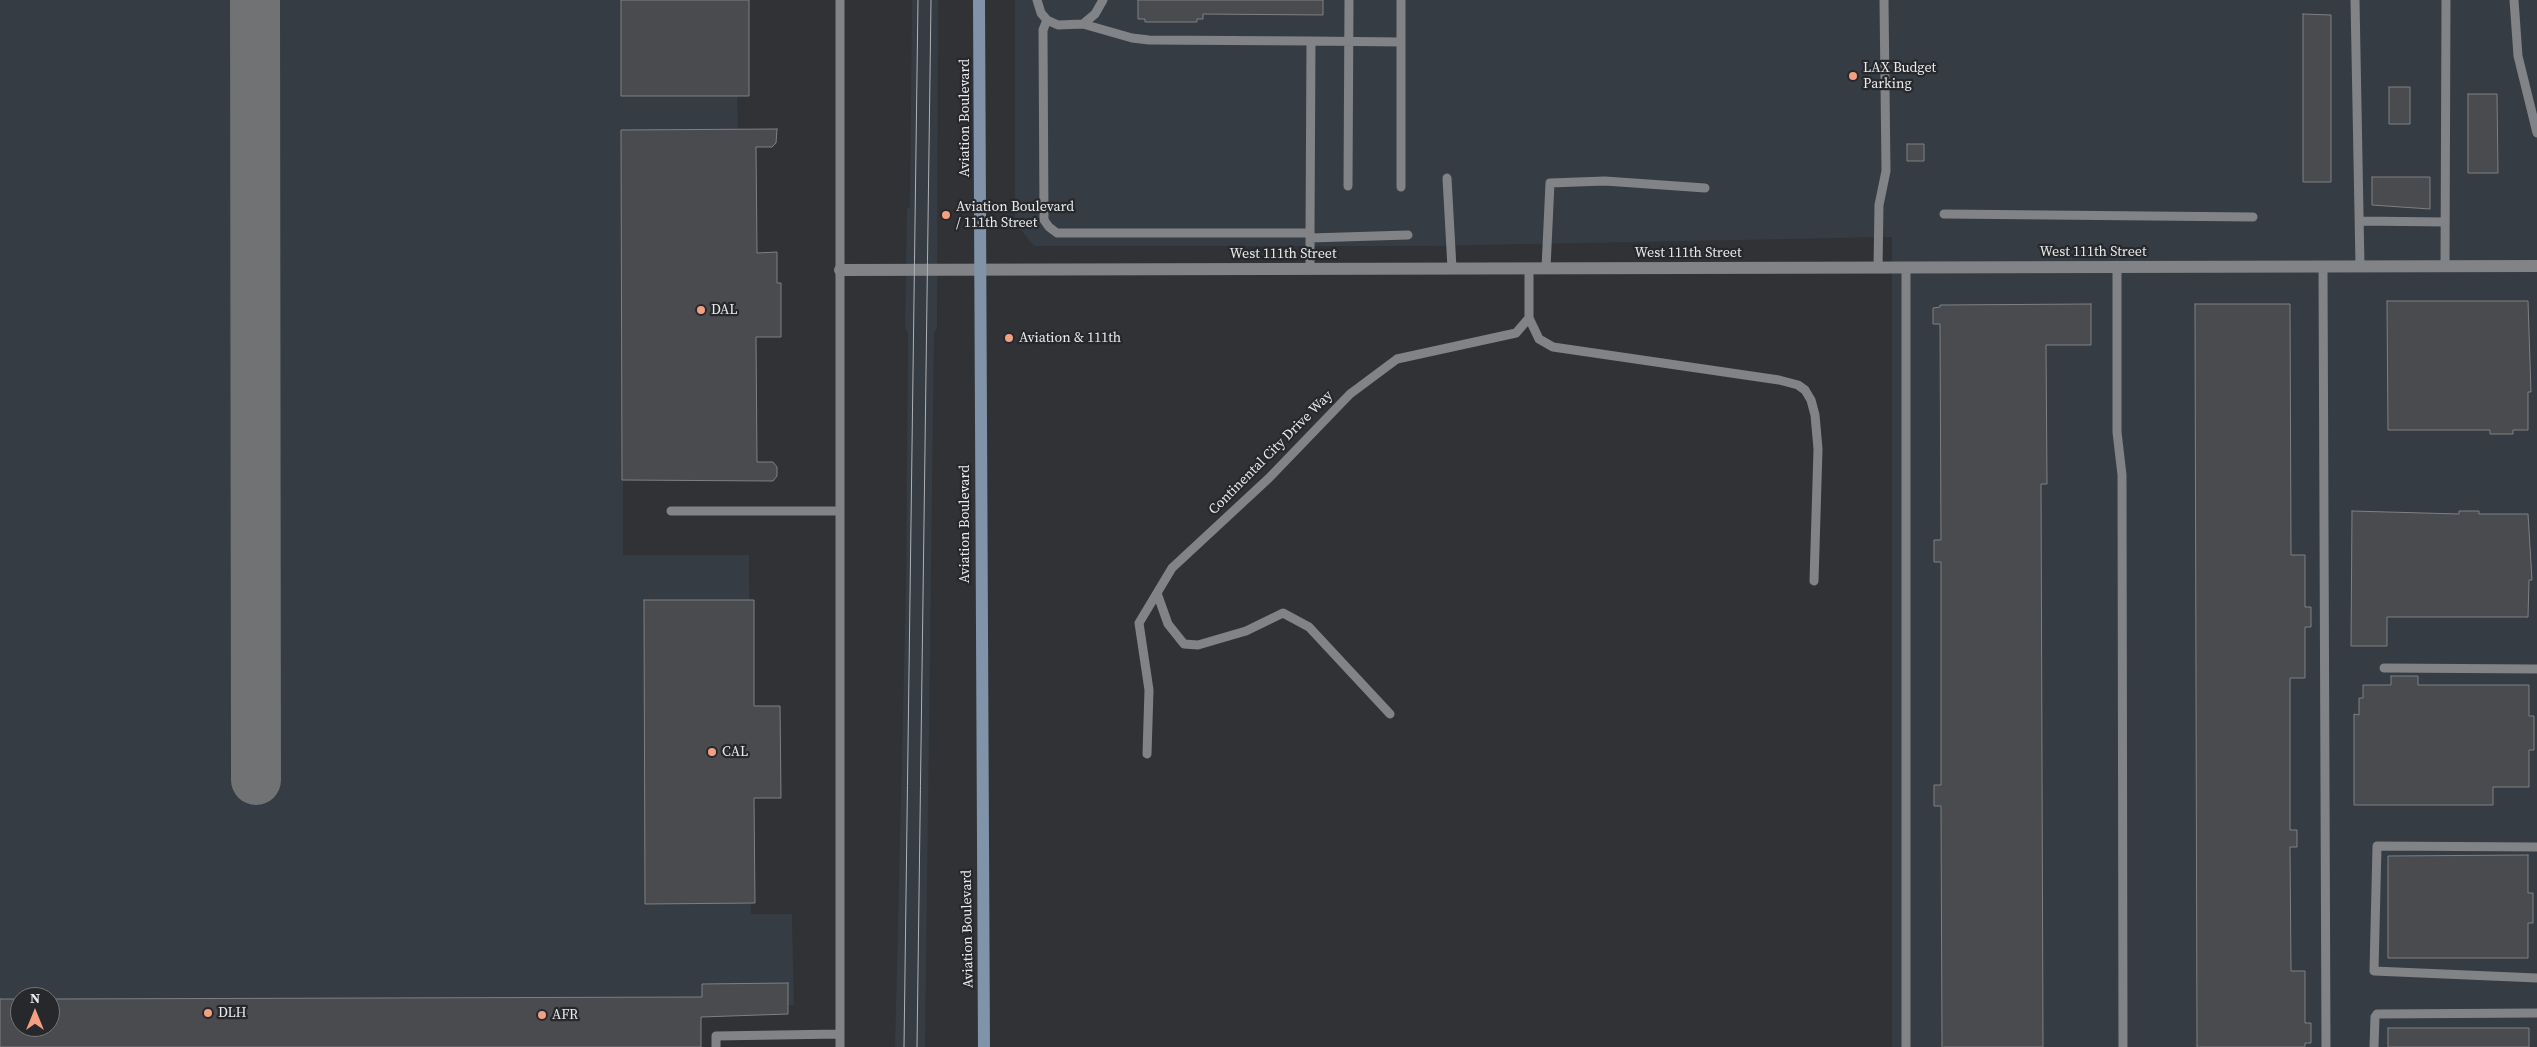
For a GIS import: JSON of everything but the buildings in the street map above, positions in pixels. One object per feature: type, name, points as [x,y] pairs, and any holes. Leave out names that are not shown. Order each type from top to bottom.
[{"type":"main road","name":"Aviation Boulevard","points":[[979,0],[984,1047]]},
{"type":"street","name":"West 111th Street","points":[[840,270],[2537,266]]},
{"type":"lane","points":[[840,0],[840,1047]]},
{"type":"lane","points":[[1037,0],[1040,13],[1047,20],[1058,25],[1083,24],[1132,38],[1149,40],[1401,42]]},
{"type":"lane","points":[[1083,24],[1095,14],[1103,0]]},
{"type":"lane","points":[[1348,0],[1348,186]]},
{"type":"lane","points":[[1400,0],[1401,187]]},
{"type":"lane","points":[[1878,268],[1879,205],[1886,171],[1884,0]]},
{"type":"lane","points":[[2355,0],[2360,266]]},
{"type":"lane","points":[[2446,0],[2446,266]]},
{"type":"lane","points":[[2514,0],[2518,56],[2537,133]]},
{"type":"lane","points":[[1047,20],[1043,30],[1044,220],[1057,233],[1408,235]]},
{"type":"lane","points":[[1310,268],[1311,41]]},
{"type":"lane","points":[[1446,178],[1452,268]]},
{"type":"lane","points":[[1546,268],[1550,183],[1605,181],[1706,188]]},
{"type":"lane","points":[[1944,214],[2253,217]]},
{"type":"lane","points":[[2360,222],[2445,222]]},
{"type":"lane","points":[[2323,266],[2326,1047]]},
{"type":"lane","points":[[1906,267],[1906,1047]]},
{"type":"lane","points":[[2117,267],[2117,432],[2122,475],[2123,1047]]},
{"type":"lane","points":[[1529,268],[1529,318],[1539,339],[1553,347],[1779,380],[1798,384],[1805,390],[1811,400],[1815,415],[1818,450],[1814,581]]},
{"type":"lane","name":"Continental City Drive Way","points":[[1147,754],[1149,690],[1139,623],[1172,568],[1269,478],[1350,394],[1397,359],[1516,333],[1529,318]]},
{"type":"lane","points":[[671,511],[840,511]]},
{"type":"lane","points":[[1157,593],[1168,624],[1184,644],[1198,645],[1246,630],[1283,614],[1309,627],[1390,714]]},
{"type":"lane","points":[[2384,668],[2537,669]]},
{"type":"lane","points":[[2537,848],[2377,846],[2374,971],[2537,978]]},
{"type":"lane","points":[[2374,1047],[2375,1017],[2377,1014],[2537,1013]]},
{"type":"lane","points":[[716,1047],[716,1036],[840,1034]]},
{"type":"shaded area","points":[[0,0],[736,0],[738,139],[623,139],[623,555],[749,555],[751,914],[792,914],[794,1005],[60,1004],[60,987],[10,987],[10,1004],[0,1004]]},
{"type":"shaded area","points":[[912,0],[938,0],[937,328],[934,333],[925,1047],[895,1047],[906,586],[908,333],[905,329],[907,208],[910,208]]},
{"type":"shaded area","points":[[1015,0],[2537,0],[2537,1047],[1892,1047],[1892,237],[1429,246],[1034,246],[1015,223]]},
{"type":"taxiway","points":[[255,0],[256,780]]},
{"type":"tram line","points":[[904,1047],[918,0]]},
{"type":"tram line","points":[[917,1047],[931,0]]},
{"type":"place","name":"LAX Budget Parking","points":[[1853,76]]},
{"type":"place","name":"Aviation Boulevard / 111th Street","points":[[946,215]]},
{"type":"place","name":"DAL","points":[[701,310]]},
{"type":"place","name":"Aviation & 111th","points":[[1009,338]]},
{"type":"place","name":"CAL","points":[[712,752]]},
{"type":"place","name":"DLH","points":[[208,1013]]},
{"type":"place","name":"AFR","points":[[542,1015]]}]
